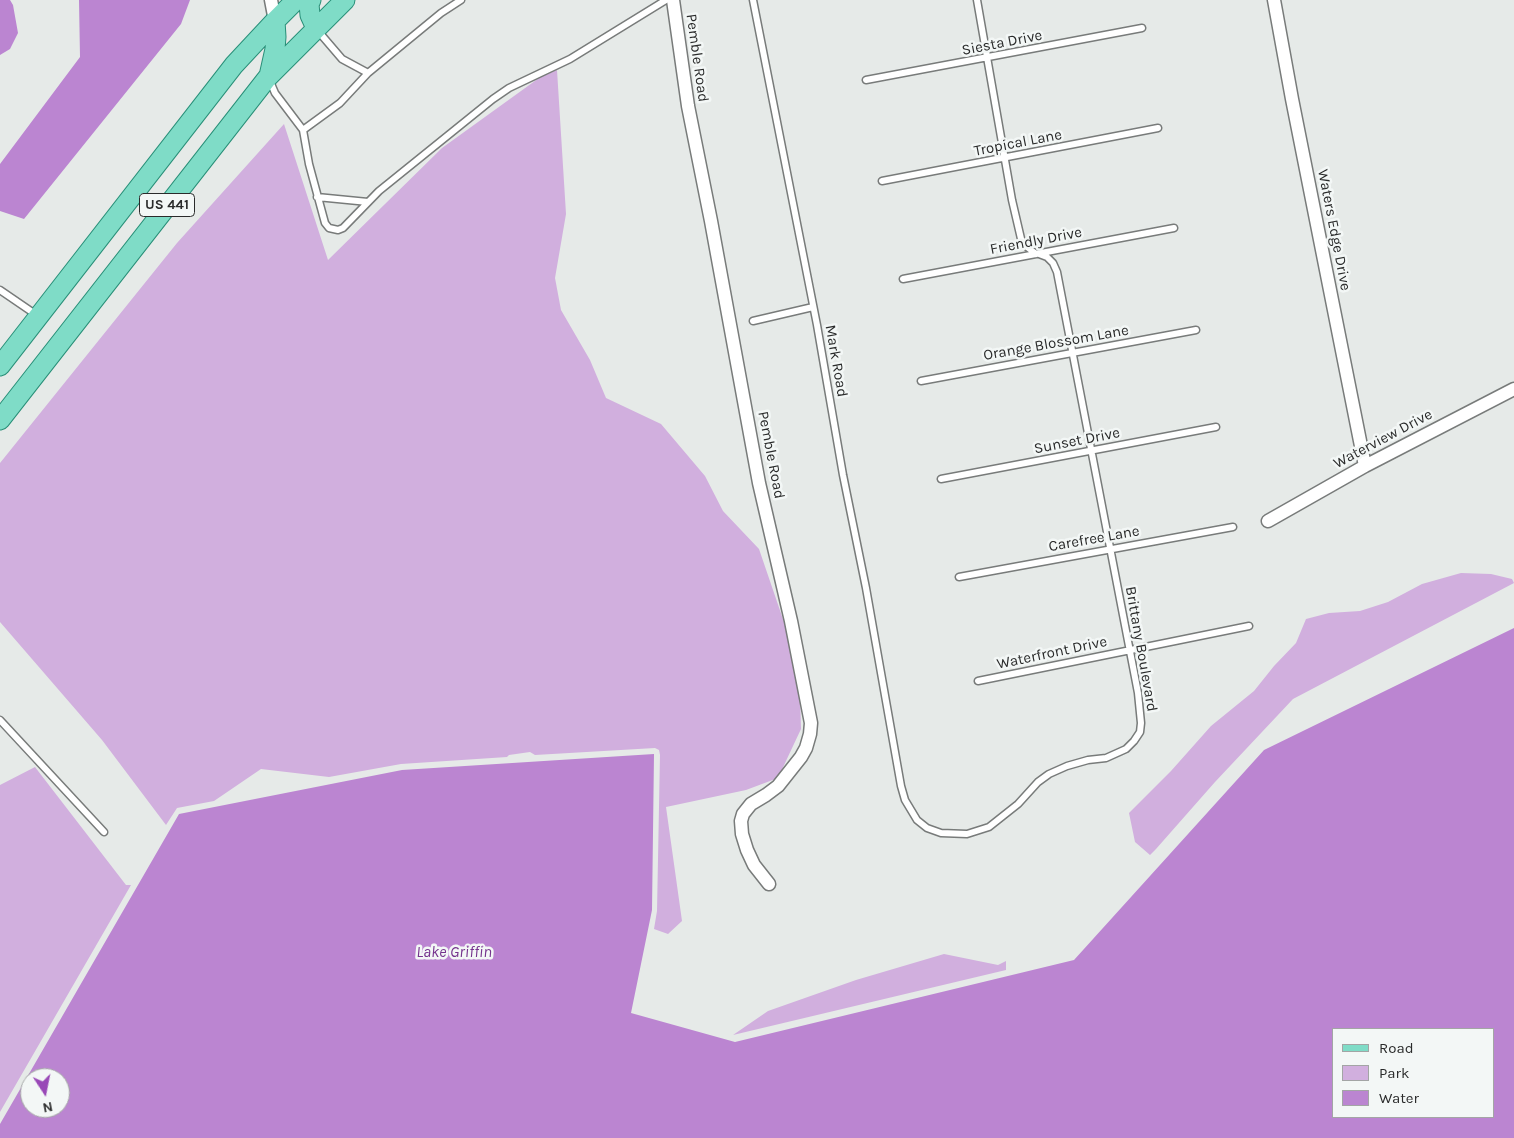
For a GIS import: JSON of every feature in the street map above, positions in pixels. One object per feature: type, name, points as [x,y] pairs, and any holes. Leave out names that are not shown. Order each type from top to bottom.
[{"type":"main road","name":"US 441","points":[[0,366],[229,73],[296,0]]},
{"type":"main road","points":[[311,0],[309,4],[310,15],[316,28]]},
{"type":"main road","name":"US 441","points":[[0,420],[268,77],[346,0]]},
{"type":"main road","points":[[268,77],[276,49],[275,21]]},
{"type":"street","points":[[271,0],[275,21]]},
{"type":"street","name":"Pemble Road","points":[[673,0],[688,106],[713,231],[757,474],[791,621],[811,723],[808,741],[801,757],[778,786],[751,804],[743,814],[741,821],[746,850],[754,865],[769,884]]},
{"type":"street","name":"Waters Edge Drive","points":[[1274,0],[1365,466]]},
{"type":"street","name":"Waterview Drive","points":[[1268,521],[1365,466],[1514,389]]},
{"type":"lane","points":[[303,130],[340,103],[368,73],[442,13],[461,0]]},
{"type":"lane","points":[[268,77],[275,93],[303,130],[317,197],[325,223],[329,228],[338,230],[343,228],[368,202],[410,165],[509,88],[570,59],[666,0]]},
{"type":"lane","name":"Mark Road","points":[[753,0],[813,307],[890,726]]},
{"type":"lane","name":"Brittany Boulevard","points":[[890,726],[901,786],[908,806],[917,820],[927,828],[941,833],[966,834],[978,832],[1004,817],[1038,782],[1049,774],[1067,766],[1117,754],[1134,741],[1140,732],[1142,723],[1138,693],[1057,272],[1053,263],[1047,257],[1038,254],[1022,243],[1004,158],[977,0]]},
{"type":"lane","points":[[316,28],[342,59],[368,73]]},
{"type":"lane","name":"Siesta Drive","points":[[866,80],[1142,28]]},
{"type":"lane","name":"Tropical Lane","points":[[882,181],[1158,128]]},
{"type":"lane","points":[[317,197],[368,202]]},
{"type":"lane","name":"Friendly Drive","points":[[903,278],[1174,228]]},
{"type":"lane","points":[[0,290],[39,316]]},
{"type":"lane","points":[[753,321],[813,307]]},
{"type":"lane","name":"Orange Blossom Lane","points":[[921,381],[1196,330]]},
{"type":"lane","name":"Sunset Drive","points":[[941,479],[1216,427]]},
{"type":"lane","name":"Carefree Lane","points":[[959,577],[1233,527]]},
{"type":"lane","name":"Waterfront Drive","points":[[978,681],[1249,626]]},
{"type":"lane","points":[[0,720],[104,832]]},
{"type":"green space","points":[[557,70],[566,214],[555,278],[561,310],[590,360],[606,398],[661,424],[705,476],[723,511],[759,549],[799,666],[801,729],[778,778],[746,790],[666,807],[682,921],[668,934],[654,929],[657,911],[660,755],[659,750],[655,748],[535,755],[530,752],[509,755],[507,757],[401,764],[329,777],[261,769],[214,801],[177,808],[166,825],[102,740],[0,622],[0,463],[177,243],[284,124],[328,260],[442,148],[539,78]]},
{"type":"green space","points":[[1461,573],[1491,574],[1512,579],[1514,583],[1293,699],[1150,855],[1135,842],[1129,813],[1171,771],[1211,726],[1254,691],[1296,643],[1306,619],[1329,613],[1360,611],[1388,602],[1422,584]]},
{"type":"green space","points":[[35,767],[126,885],[131,885],[25,1068],[20,1068],[20,1077],[0,1112],[0,785]]},
{"type":"green space","points":[[944,954],[998,965],[1006,961],[1006,970],[733,1035],[768,1011],[856,980]]},
{"type":"water","points":[[0,0],[10,0],[13,5],[18,33],[10,49],[0,55]]},
{"type":"water","points":[[79,0],[190,0],[181,24],[24,219],[0,211],[0,164],[80,57]]},
{"type":"water","name":"Lake Griffin","points":[[1514,628],[1514,1138],[0,1138],[0,1124],[20,1089],[20,1118],[70,1118],[70,1068],[32,1068],[179,814],[402,770],[654,754],[652,910],[631,1013],[735,1042],[1074,960],[1264,750]]}]
